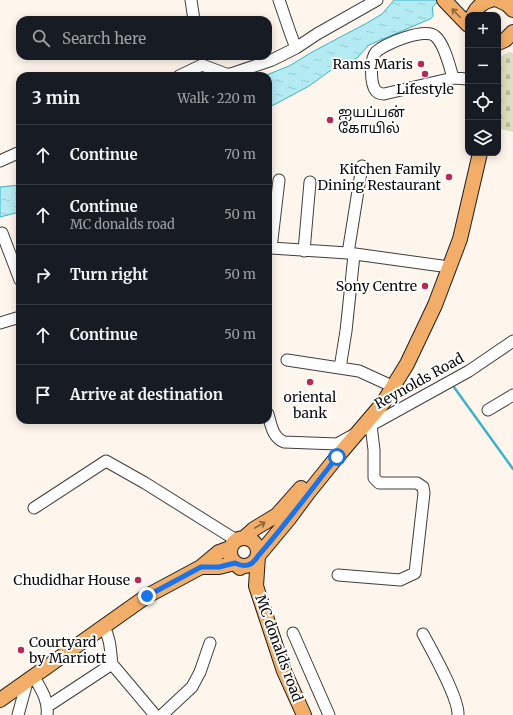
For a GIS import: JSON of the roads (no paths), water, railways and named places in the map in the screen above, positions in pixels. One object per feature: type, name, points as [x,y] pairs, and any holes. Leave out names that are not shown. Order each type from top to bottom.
[{"type":"main road","points":[[444,0],[465,22]]},
{"type":"main road","points":[[484,3],[507,4],[513,10]]},
{"type":"main road","points":[[201,567],[219,567],[235,563],[246,566],[256,561],[283,518],[308,493],[383,403],[407,351],[442,266],[451,237],[470,156]]},
{"type":"main road","points":[[283,518],[284,509],[337,444],[391,385],[418,342],[450,268],[460,239],[479,156]]},
{"type":"main road","points":[[0,700],[147,596],[201,567],[219,552],[237,542],[254,529],[283,518]]},
{"type":"main road","points":[[237,542],[250,538],[257,545],[258,556]]},
{"type":"main road","points":[[237,542],[231,558],[256,586]]},
{"type":"main road","name":"MC donalds road","points":[[258,556],[256,586],[284,672],[304,715]]},
{"type":"street","points":[[191,0],[193,16]]},
{"type":"street","points":[[279,0],[296,48]]},
{"type":"street","points":[[238,72],[272,60],[296,48],[317,34],[377,0]]},
{"type":"street","points":[[453,78],[438,39],[431,34],[416,34],[399,40],[377,52],[374,56],[372,64],[373,85],[376,92],[384,94],[453,78],[465,79]]},
{"type":"street","points":[[185,72],[201,61],[222,72]]},
{"type":"street","points":[[0,161],[16,154]]},
{"type":"street","points":[[340,368],[346,331],[351,254],[362,166]]},
{"type":"street","points":[[272,240],[279,180]]},
{"type":"street","points":[[304,251],[310,182]]},
{"type":"street","points":[[2,233],[16,270]]},
{"type":"street","points":[[272,248],[351,254],[442,266]]},
{"type":"street","points":[[0,323],[16,318]]},
{"type":"street","name":"Reynolds Road","points":[[337,444],[469,371],[513,341]]},
{"type":"street","points":[[287,360],[359,371],[391,385]]},
{"type":"street","points":[[488,410],[513,395]]},
{"type":"street","points":[[271,424],[274,434],[278,439],[284,442],[337,444]]},
{"type":"street","points":[[338,575],[400,580],[415,573],[424,493],[423,487],[417,484],[379,484],[374,478],[374,450],[371,425]]},
{"type":"street","points":[[34,508],[106,462],[145,483],[237,542]]},
{"type":"street","points":[[104,627],[109,636],[112,650],[112,664],[155,715]]},
{"type":"street","points":[[293,633],[329,715]]},
{"type":"street","points":[[423,634],[452,693],[456,703],[458,715]]},
{"type":"street","points":[[162,715],[192,687],[200,672],[210,643]]},
{"type":"street","points":[[18,715],[30,680],[43,692],[48,711],[112,664]]},
{"type":"water","points":[[394,0],[438,0],[432,9],[433,16],[430,19],[369,45],[357,58],[334,68],[309,86],[272,106],[272,73],[289,66],[382,14]]},
{"type":"water","points":[[16,185],[16,213],[0,217],[0,187]]},
{"type":"waterway","points":[[451,383],[513,469]]},
{"type":"place","name":"Rams Maris","points":[[421,64]]},
{"type":"place","name":"Lifestyle","points":[[425,74]]},
{"type":"place","name":"ஐயப்பன் கோயில்","points":[[330,120]]},
{"type":"place","name":"Kitchen Family Dining Restaurant","points":[[449,177]]},
{"type":"place","name":"Sony Centre","points":[[425,286]]},
{"type":"place","name":"oriental bank","points":[[310,382]]},
{"type":"place","name":"Chudidhar House","points":[[138,580]]},
{"type":"place","name":"Courtyard by Marriott","points":[[21,650]]}]
